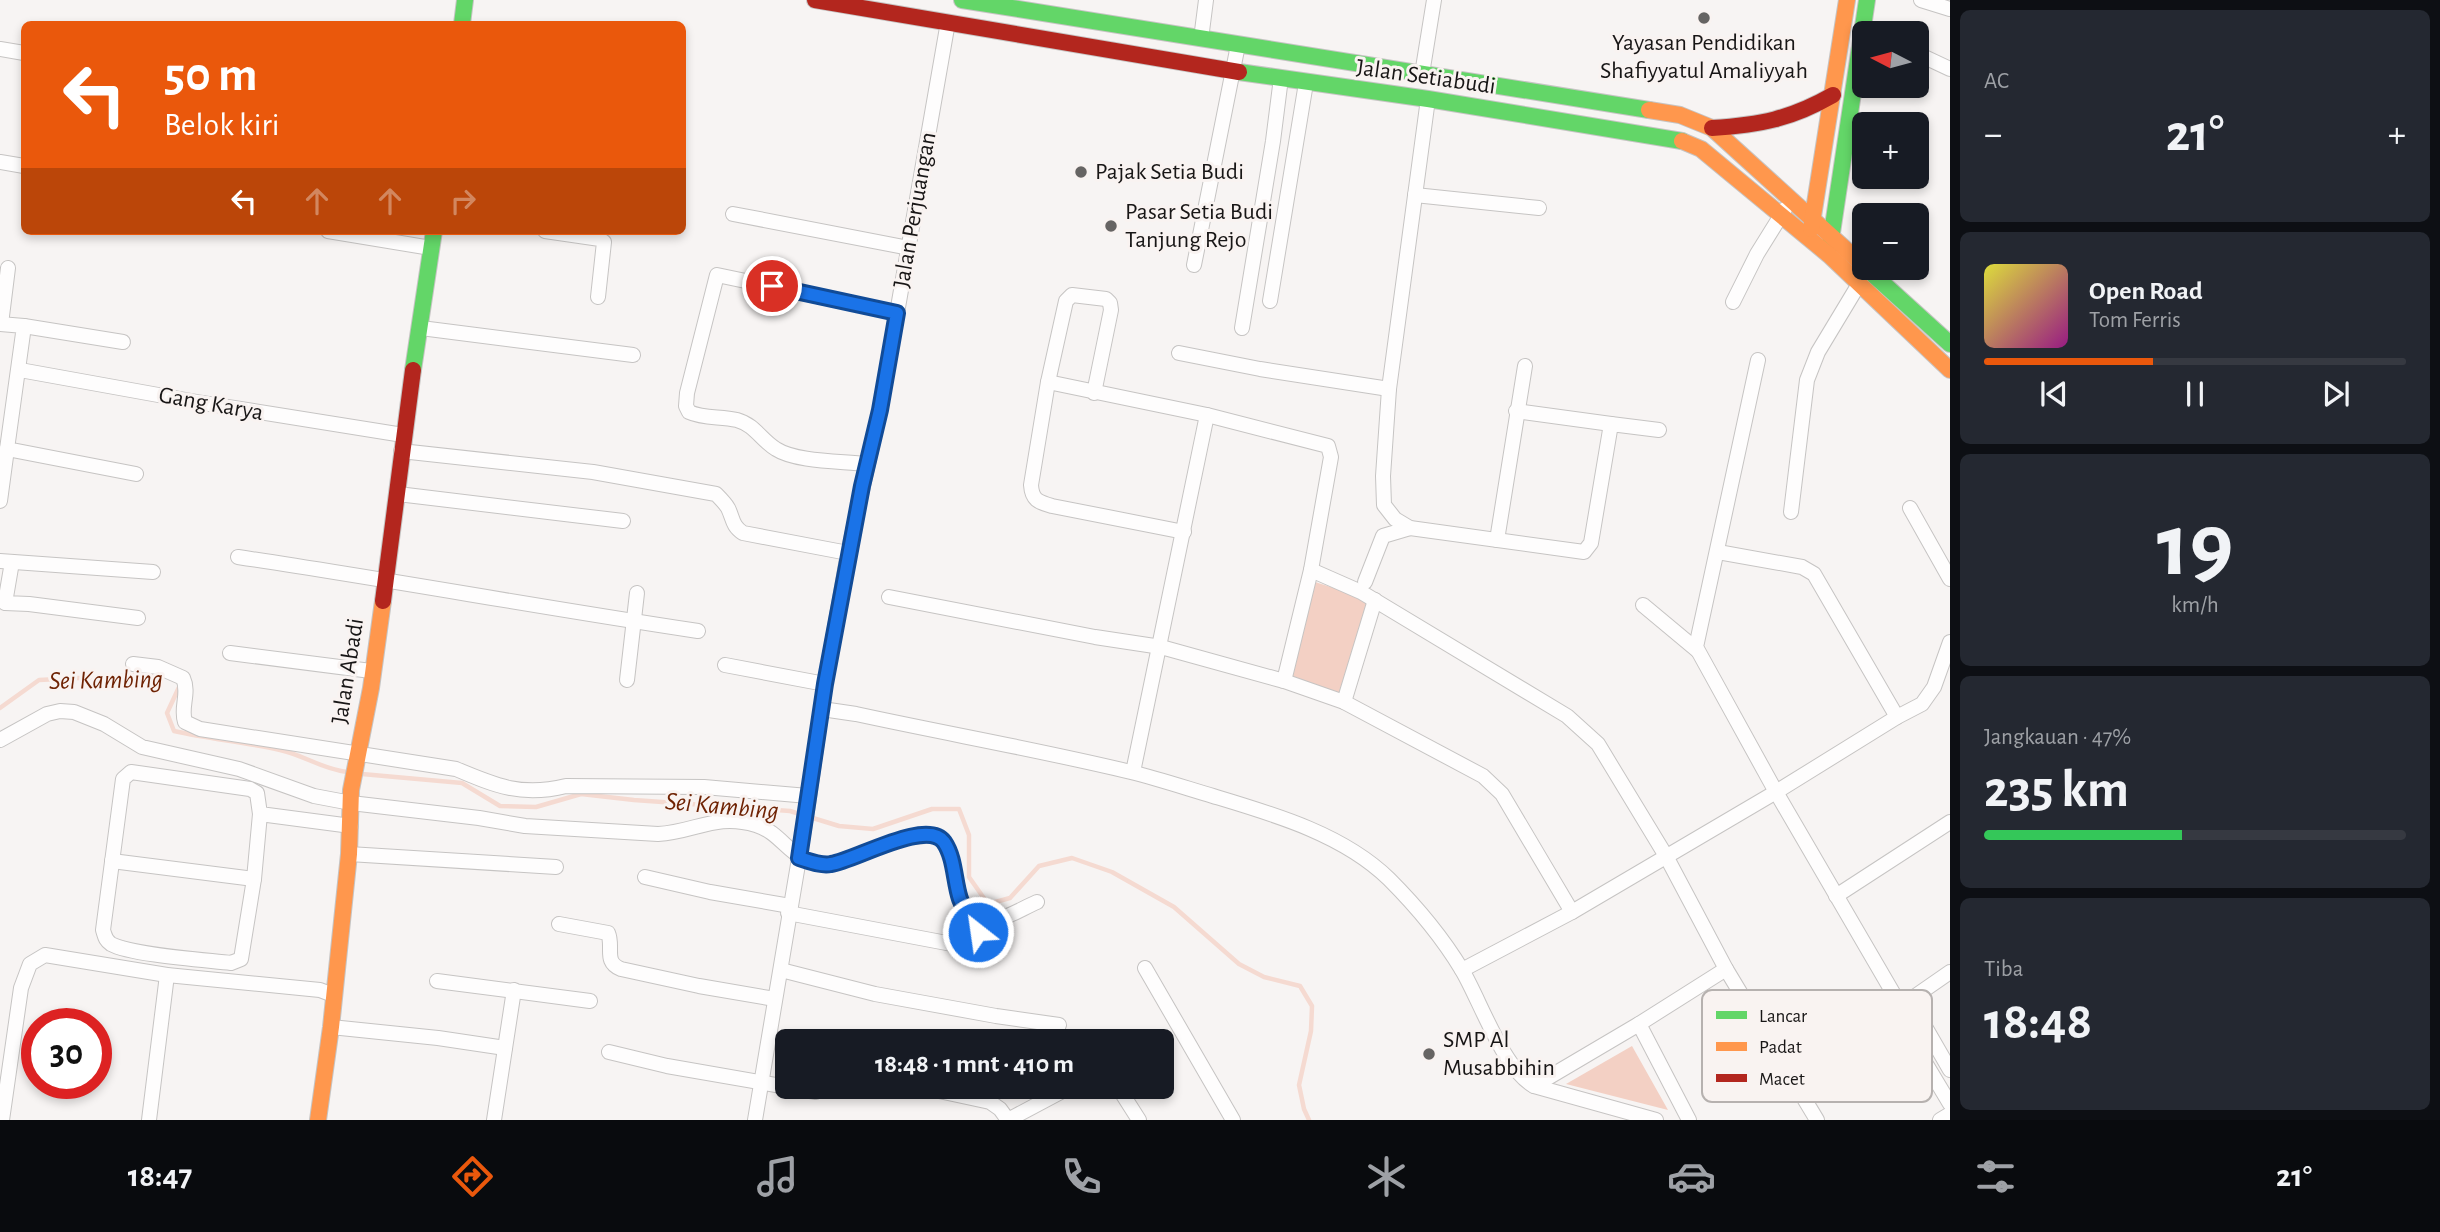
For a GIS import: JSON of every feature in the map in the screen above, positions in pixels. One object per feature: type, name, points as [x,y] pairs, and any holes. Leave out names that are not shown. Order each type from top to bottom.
[{"type":"main road","points":[[462,21],[466,0]]},
{"type":"main road","name":"Jalan Setiabudi","points":[[815,0],[1306,83],[1428,99],[1677,139],[1701,149],[1782,214],[1829,254],[1950,370]]},
{"type":"main road","name":"Jalan Setiabudi","points":[[962,0],[1037,6],[1238,46],[1679,115],[1712,128],[1852,255]]},
{"type":"main road","points":[[1810,238],[1846,0]]},
{"type":"main road","points":[[1865,21],[1867,0]]},
{"type":"main road","points":[[1712,128],[1756,126],[1781,121],[1804,113],[1833,95]]},
{"type":"main road","points":[[1829,254],[1855,98]]},
{"type":"main road","points":[[1841,176],[1846,229],[1852,241]]},
{"type":"main road","name":"Jalan Abadi","points":[[318,1120],[331,1027],[356,757],[370,688],[398,494],[402,443],[433,235]]},
{"type":"main road","name":"Jalan Setiabudi","points":[[1879,280],[1950,344]]},
{"type":"street","points":[[1201,39],[1206,0]]},
{"type":"street","points":[[1422,74],[1434,0]]},
{"type":"street","points":[[1921,0],[1950,9]]},
{"type":"street","name":"Jalan Perjuangan","points":[[755,1120],[848,553],[880,410],[948,22]]},
{"type":"street","points":[[1194,265],[1238,46]]},
{"type":"street","points":[[0,49],[21,52]]},
{"type":"street","points":[[1929,59],[1950,69]]},
{"type":"street","points":[[1242,328],[1281,78]]},
{"type":"street","points":[[1270,301],[1306,83]]},
{"type":"street","points":[[1365,582],[1383,536],[1383,476],[1389,389],[1428,99]]},
{"type":"street","points":[[0,162],[21,166]]},
{"type":"street","points":[[1415,195],[1539,208]]},
{"type":"street","points":[[1732,302],[1757,254],[1792,198]]},
{"type":"street","points":[[733,214],[909,247]]},
{"type":"street","points":[[352,235],[431,248]]},
{"type":"street","points":[[572,235],[604,242],[598,297]]},
{"type":"street","points":[[8,268],[1,324],[123,342]]},
{"type":"street","points":[[866,464],[802,457],[777,450],[749,425],[736,420],[699,416],[689,412],[686,406],[687,393],[718,275],[897,313]]},
{"type":"street","points":[[1791,512],[1807,380],[1828,333],[1859,284]]},
{"type":"street","points":[[1094,393],[1111,310],[1110,303],[1106,299],[1072,295],[1068,297],[1048,382],[1031,485],[1032,496],[1037,502],[1052,506],[1184,532]]},
{"type":"street","points":[[0,501],[24,326]]},
{"type":"street","points":[[421,328],[633,355]]},
{"type":"street","points":[[1179,353],[1389,389]]},
{"type":"street","points":[[1697,650],[1758,359]]},
{"type":"street","points":[[1497,540],[1525,366]]},
{"type":"street","name":"Gang Karya","points":[[20,370],[402,443],[716,494],[726,506],[736,528],[743,533],[848,553]]},
{"type":"street","points":[[1048,382],[1208,415],[1325,444],[1330,449],[1331,457],[1311,570],[1284,681]]},
{"type":"street","points":[[1516,411],[1659,430]]},
{"type":"street","points":[[1133,772],[1208,415]]},
{"type":"street","points":[[1384,505],[1395,519],[1410,528],[1580,552],[1588,549],[1591,543],[1611,424]]},
{"type":"street","points":[[7,449],[136,474]]},
{"type":"street","points":[[398,494],[623,521]]},
{"type":"street","points":[[1910,508],[1950,579]]},
{"type":"street","points":[[1383,536],[1410,528]]},
{"type":"street","points":[[1718,552],[1802,567],[1814,574],[1897,717]]},
{"type":"street","points":[[238,557],[698,631]]},
{"type":"street","points":[[138,618],[3,603],[6,562],[153,572]]},
{"type":"street","points":[[1311,570],[1375,600],[1580,726],[1598,744],[1666,856],[1738,990]]},
{"type":"street","points":[[627,680],[637,593]]},
{"type":"street","points":[[889,597],[1081,635],[1161,647],[1284,681],[1344,702],[1483,776],[1493,784],[1502,794],[1572,912]]},
{"type":"street","points":[[1344,702],[1375,600]]},
{"type":"street","points":[[1643,605],[1697,650],[1891,990]]},
{"type":"street","points":[[1462,970],[1572,912],[1922,704],[1929,695],[1950,642]]},
{"type":"street","points":[[230,653],[372,671]]},
{"type":"street","points":[[133,664],[158,667],[183,678],[187,690],[183,715],[185,722],[191,726],[356,757],[456,769],[496,786],[521,792],[547,791],[566,786],[704,788],[808,801]]},
{"type":"street","points":[[725,665],[825,684]]},
{"type":"street","points":[[822,709],[856,713],[1133,772],[1261,811],[1312,831],[1352,851],[1385,875],[1413,903],[1462,970],[1490,1028],[1523,1080],[1534,1086],[1656,1120]]},
{"type":"street","points":[[0,740],[47,714],[74,712],[96,720],[142,747],[239,769],[314,796],[351,796],[525,826],[658,834],[670,834],[713,821],[736,821],[768,831],[799,855],[832,864],[905,838],[927,834],[939,837],[945,844],[963,906],[973,917],[979,938],[978,945],[973,948],[645,877]]},
{"type":"street","points":[[131,772],[250,789],[257,793],[260,814],[254,879],[241,959],[231,963],[144,952],[114,945],[106,939],[103,930],[123,779],[131,772]]},
{"type":"street","points":[[260,814],[351,825]]},
{"type":"street","points":[[1836,896],[1950,822]]},
{"type":"street","points":[[349,853],[556,867]]},
{"type":"street","points":[[112,861],[254,879]]},
{"type":"street","points":[[973,917],[990,922],[1037,902]]},
{"type":"street","points":[[559,924],[608,933],[611,964],[621,970],[775,999]]},
{"type":"street","points":[[2,1120],[21,988],[30,964],[44,955],[167,975],[320,990],[332,995]]},
{"type":"street","points":[[1145,968],[1233,1120]]},
{"type":"street","points":[[781,970],[875,993],[1059,1025]]},
{"type":"street","points":[[1534,1086],[1726,970]]},
{"type":"street","points":[[1926,990],[1950,972]]},
{"type":"street","points":[[149,1120],[167,975]]},
{"type":"street","points":[[437,981],[590,1001]]},
{"type":"street","points":[[494,1120],[514,990]]},
{"type":"street","points":[[1639,1024],[1689,1120]]},
{"type":"street","points":[[331,1027],[505,1048]]},
{"type":"street","points":[[1932,1039],[1950,1070]]},
{"type":"street","points":[[609,1052],[775,1085]]},
{"type":"street","points":[[1932,1074],[1950,1104]]},
{"type":"street","points":[[976,1099],[990,1102],[1000,1109],[1008,1120],[1047,1099]]},
{"type":"street","points":[[1126,1099],[1139,1120]]},
{"type":"street","points":[[1806,1102],[1817,1120]]},
{"type":"street","points":[[1940,1120],[1950,1114]]},
{"type":"shaded area","points":[[1312,581],[1371,600],[1344,698],[1288,681]]},
{"type":"shaded area","points":[[1632,1046],[1668,1110],[1566,1084]]},
{"type":"waterway","name":"Sei Kambing","points":[[0,708],[39,680],[160,674]]},
{"type":"waterway","name":"Sei Kambing","points":[[180,685],[167,713],[174,731],[280,750],[347,772]]},
{"type":"waterway","name":"Sei Kambing","points":[[362,774],[462,783],[500,806],[536,807],[581,794],[790,811],[839,826],[873,829],[932,809],[959,809],[969,835],[969,877],[988,904],[1010,898],[1039,866],[1072,858],[1112,872],[1174,907],[1239,964],[1264,977],[1300,986],[1312,1006],[1311,1031],[1299,1085],[1309,1120]]},
{"type":"traffic: fast","points":[[462,21],[465,0]]},
{"type":"traffic: fast","points":[[962,0],[1649,110]]},
{"type":"traffic: fast","points":[[1830,246],[1867,0]]},
{"type":"traffic: fast","points":[[1239,72],[1428,99],[1682,141]]},
{"type":"traffic: fast","points":[[413,370],[433,235]]},
{"type":"traffic: fast","points":[[1879,280],[1950,344]]},
{"type":"traffic: slow","points":[[1811,229],[1847,0]]},
{"type":"traffic: slow","points":[[1649,110],[1680,115],[1712,128],[1852,255]]},
{"type":"traffic: slow","points":[[1682,141],[1701,149],[1829,255],[1950,370]]},
{"type":"traffic: slow","points":[[318,1120],[331,1027],[349,854],[351,790],[371,688],[383,601]]},
{"type":"traffic: jam","points":[[815,0],[1239,72]]},
{"type":"traffic: jam","points":[[1712,128],[1775,119],[1803,110],[1833,95]]},
{"type":"traffic: jam","points":[[383,601],[413,370]]},
{"type":"place","name":"Yayasan Pendidikan Shafiyyatul Amaliyyah","points":[[1704,18]]},
{"type":"place","name":"Pajak Setia Budi","points":[[1081,172]]},
{"type":"place","name":"Pasar Setia Budi Tanjung Rejo","points":[[1111,226]]},
{"type":"place","name":"SMP Al Musabbihin","points":[[1429,1054]]},
{"type":"route","points":[[772,286],[897,313],[880,410],[848,553],[799,858],[832,864],[905,838],[927,834],[939,837],[945,844],[953,866],[959,897],[968,914],[973,917],[978,932]]}]
